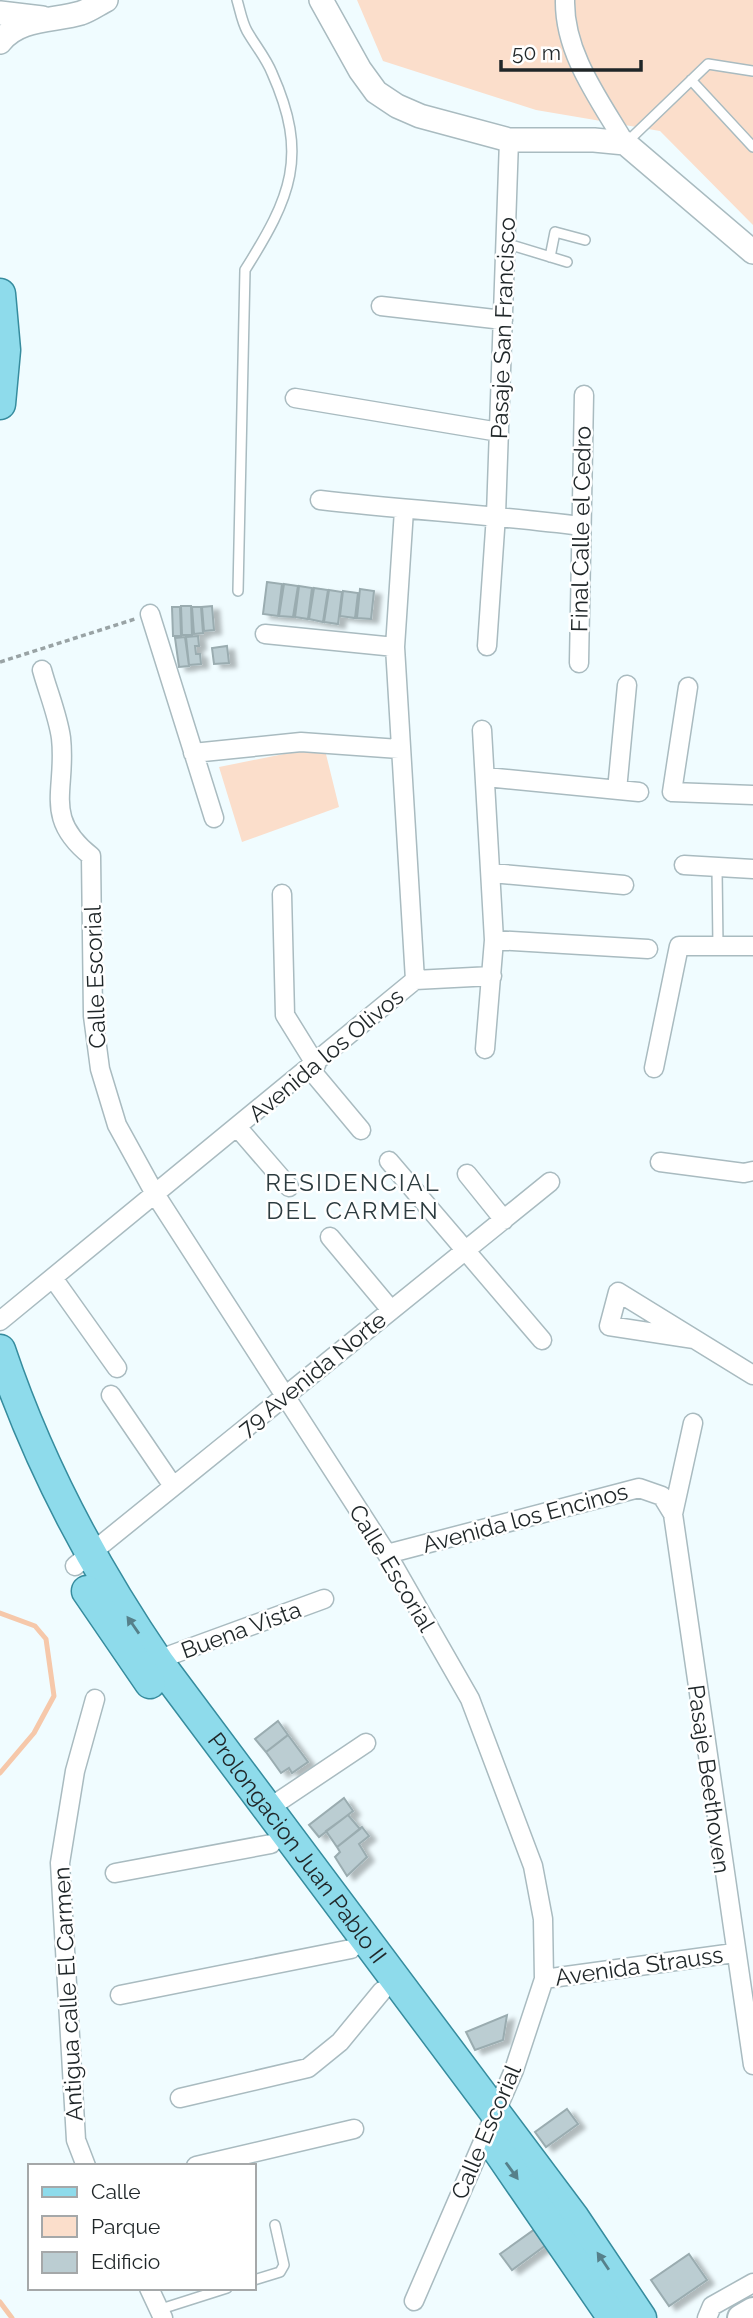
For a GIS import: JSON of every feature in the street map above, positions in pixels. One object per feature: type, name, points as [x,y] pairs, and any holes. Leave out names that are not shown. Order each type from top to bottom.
[{"type":"main road","points":[[0,294],[5,350],[0,404]]},
{"type":"main road","name":"Prolongacion Juan Pablo II","points":[[0,1350],[18,1404],[82,1560],[122,1646],[351,1949],[372,2002],[491,2125],[574,2218],[641,2318]]},
{"type":"main road","name":"Prolongacion Juan Pablo II","points":[[0,1403],[38,1493],[82,1560],[269,1808],[491,2125],[612,2318]]},
{"type":"main road","points":[[741,2318],[753,2311]]},
{"type":"street","points":[[0,42],[15,30],[45,18],[106,0]]},
{"type":"street","points":[[321,0],[347,48],[376,92],[420,116],[509,140],[594,140],[625,144]]},
{"type":"street","points":[[565,0],[565,19],[581,69],[625,144],[753,252]]},
{"type":"street","points":[[0,13],[45,18]]},
{"type":"street","name":"Pasaje San Francisco","points":[[487,646],[496,515],[509,140]]},
{"type":"street","points":[[381,306],[503,320]]},
{"type":"street","name":"Final Calle el Cedro","points":[[579,663],[584,395]]},
{"type":"street","points":[[295,398],[499,432]]},
{"type":"street","points":[[320,500],[404,510],[496,515],[581,526]]},
{"type":"street","name":"Avenida los Olivos","points":[[0,1321],[415,981],[399,749],[395,647],[404,510]]},
{"type":"street","points":[[150,614],[214,818]]},
{"type":"street","points":[[265,634],[395,647]]},
{"type":"street","name":"Calle Escorial","points":[[42,670],[61,738],[61,817],[67,835],[91,856],[93,1016],[100,1069],[117,1125],[155,1194],[387,1554],[470,1699],[533,1866],[543,1919],[544,1979],[514,2070],[414,2301]]},
{"type":"street","points":[[617,790],[627,685]]},
{"type":"street","points":[[688,687],[672,792],[753,795]]},
{"type":"street","points":[[482,730],[494,940],[485,1049]]},
{"type":"street","points":[[193,753],[301,742],[399,749]]},
{"type":"street","points":[[486,777],[639,792]]},
{"type":"street","points":[[684,865],[717,870],[753,869]]},
{"type":"street","points":[[492,873],[624,885]]},
{"type":"street","points":[[282,894],[285,1016],[313,1067],[361,1130]]},
{"type":"street","points":[[494,940],[648,949]]},
{"type":"street","points":[[653,1068],[679,946],[753,946]]},
{"type":"street","points":[[415,981],[492,976]]},
{"type":"street","points":[[238,1128],[289,1187]]},
{"type":"street","points":[[389,1161],[542,1340]]},
{"type":"street","points":[[660,1162],[744,1173],[753,1171]]},
{"type":"street","points":[[467,1174],[504,1220]]},
{"type":"street","name":"79 Avenida Norte","points":[[82,1560],[550,1182]]},
{"type":"street","points":[[330,1237],[391,1310]]},
{"type":"street","points":[[53,1278],[117,1368]]},
{"type":"street","points":[[694,1339],[718,1351],[753,1375]]},
{"type":"street","points":[[111,1395],[173,1486]]},
{"type":"street","points":[[673,1514],[694,1423]]},
{"type":"street","name":"Avenida los Encinos","points":[[387,1554],[639,1488],[662,1496]]},
{"type":"street","name":"Pasaje Beethoven","points":[[662,1496],[673,1514],[734,1953],[753,2065]]},
{"type":"street","name":"Buena Vista","points":[[157,1660],[324,1599]]},
{"type":"street","name":"Antigua calle El Carmen","points":[[85,2164],[76,2140],[60,1863],[75,1771],[95,1699]]},
{"type":"street","points":[[269,1808],[366,1743]]},
{"type":"street","points":[[115,1873],[271,1844]]},
{"type":"street","points":[[120,1995],[351,1949]]},
{"type":"street","name":"Avenida Strauss","points":[[544,1979],[734,1953]]},
{"type":"street","points":[[180,2098],[308,2068],[331,2051],[372,2002]]},
{"type":"street","points":[[205,2164],[354,2129]]},
{"type":"street","points":[[707,2318],[712,2306],[753,2283]]},
{"type":"street","points":[[150,2290],[162,2313]]},
{"type":"lane","points":[[237,0],[246,30],[272,72],[291,128],[291,182],[270,231],[245,270],[238,591]]},
{"type":"lane","points":[[625,144],[708,64],[753,71]]},
{"type":"lane","points":[[691,80],[753,147]]},
{"type":"lane","points":[[550,257],[555,232],[585,240]]},
{"type":"lane","points":[[505,243],[567,262]]},
{"type":"lane","points":[[717,870],[718,946]]},
{"type":"lane","points":[[256,2279],[279,2272],[284,2265],[275,2225]]},
{"type":"lane","points":[[162,2313],[219,2290]]},
{"type":"path","points":[[0,662],[150,614]]},
{"type":"green space","points":[[357,0],[753,0],[753,225],[660,131],[536,110],[383,61]]},
{"type":"green space","points":[[324,746],[339,807],[242,842],[219,767]]},
{"type":"building","points":[[267,582],[282,584],[278,616],[263,614]]},
{"type":"building","points":[[284,584],[298,586],[293,617],[279,616]]},
{"type":"building","points":[[299,586],[312,588],[308,619],[295,617]]},
{"type":"building","points":[[314,588],[328,590],[323,622],[309,619]]},
{"type":"building","points":[[360,589],[374,591],[371,619],[357,618]]},
{"type":"building","points":[[329,590],[342,592],[338,624],[324,622]]},
{"type":"building","points":[[343,591],[358,593],[355,618],[340,616]]},
{"type":"building","points":[[181,606],[191,606],[192,635],[182,635]]},
{"type":"building","points":[[212,606],[214,630],[204,631],[202,607]]},
{"type":"building","points":[[172,607],[180,607],[181,636],[173,636]]},
{"type":"building","points":[[192,607],[201,607],[203,633],[194,634]]},
{"type":"building","points":[[198,636],[199,646],[195,646],[196,654],[200,654],[201,664],[189,665],[186,637]]},
{"type":"building","points":[[185,637],[189,666],[179,667],[175,638]]},
{"type":"building","points":[[227,646],[229,663],[214,664],[212,648]]},
{"type":"building","points":[[278,1721],[288,1735],[266,1752],[255,1739]]},
{"type":"building","points":[[288,1735],[308,1762],[292,1773],[289,1768],[281,1773],[266,1752]]},
{"type":"building","points":[[344,1798],[353,1811],[319,1837],[309,1825]]},
{"type":"building","points":[[348,1815],[360,1829],[337,1847],[326,1831]]},
{"type":"building","points":[[362,1827],[369,1836],[359,1844],[367,1857],[347,1876],[335,1857],[340,1852],[337,1847]]},
{"type":"building","points":[[507,2015],[503,2040],[475,2050],[466,2032]]},
{"type":"building","points":[[567,2109],[578,2124],[546,2147],[535,2132]]},
{"type":"building","points":[[535,2229],[546,2245],[512,2270],[500,2254]]},
{"type":"building","points":[[689,2254],[707,2280],[669,2306],[651,2280]]},
{"type":"waterway","points":[[0,1613],[35,1626],[46,1639],[54,1696],[34,1733],[0,1773]]},
{"type":"waterway","points":[[0,2302],[12,2318]]},
{"type":"district","name":"RESIDENCIAL DEL CARMEN","points":[[353,1197]]}]
